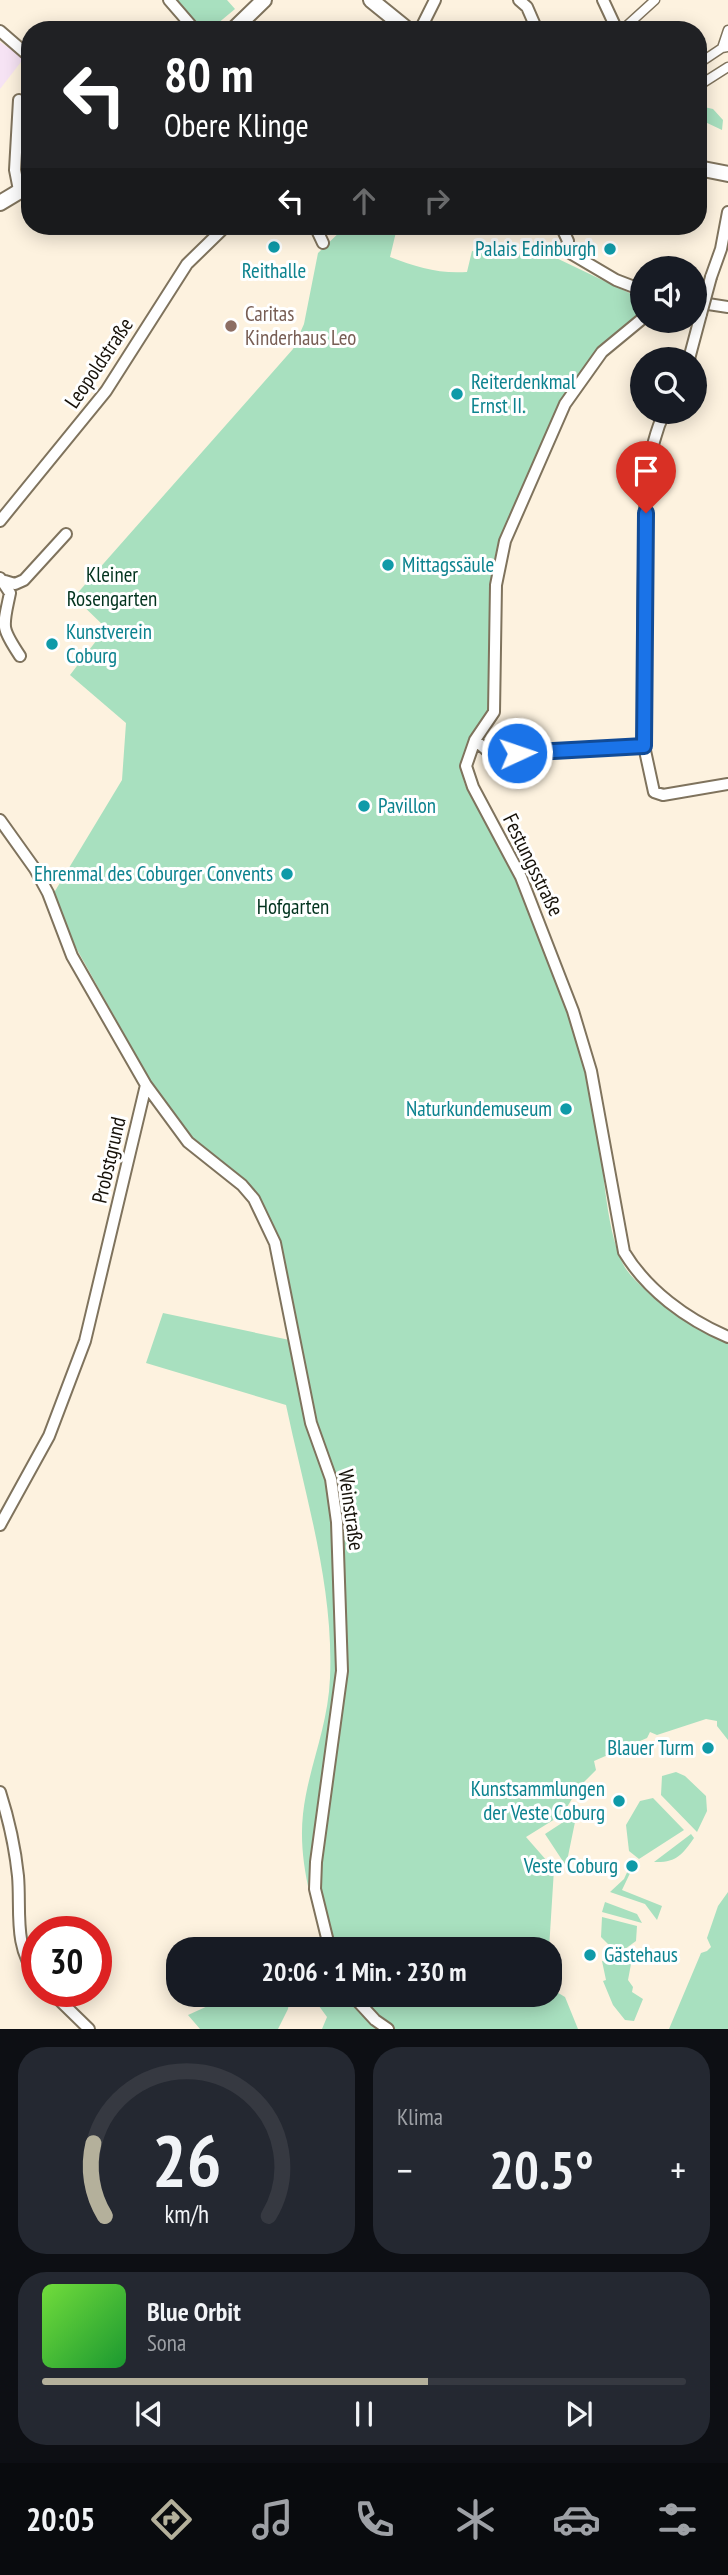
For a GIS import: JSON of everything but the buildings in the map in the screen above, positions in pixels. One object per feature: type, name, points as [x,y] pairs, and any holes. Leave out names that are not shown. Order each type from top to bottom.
[{"type":"street","points":[[169,0],[187,21]]},
{"type":"street","points":[[242,21],[264,0]]},
{"type":"street","points":[[371,0],[397,21]]},
{"type":"street","points":[[424,21],[435,0]]},
{"type":"street","points":[[532,21],[523,4],[538,0]]},
{"type":"street","points":[[603,0],[613,21]]},
{"type":"street","points":[[632,21],[655,0]]},
{"type":"street","points":[[707,59],[725,48],[728,30]]},
{"type":"street","points":[[0,31],[21,49]]},
{"type":"street","points":[[707,80],[728,67]]},
{"type":"street","points":[[19,100],[15,170],[21,182]]},
{"type":"street","points":[[707,172],[728,174]]},
{"type":"street","points":[[0,203],[21,190]]},
{"type":"street","points":[[707,288],[722,249],[728,212]]},
{"type":"street","name":"Leopoldstraße","points":[[0,521],[99,401],[187,264],[217,235]]},
{"type":"street","points":[[319,235],[323,243]]},
{"type":"street","points":[[565,235],[568,241],[565,250],[630,285]]},
{"type":"street","points":[[707,304],[728,307]]},
{"type":"street","name":"Festungsstraße","points":[[630,329],[602,352],[565,404],[505,541],[496,585],[494,712],[475,740],[467,760],[467,771],[526,888],[549,945],[587,1058],[624,1252],[636,1273],[653,1289],[678,1308],[728,1337]]},
{"type":"street","points":[[660,424],[655,436],[647,490],[644,746],[651,788],[658,794],[728,784]]},
{"type":"street","points":[[2,580],[15,584],[24,580],[66,534]]},
{"type":"street","points":[[2,580],[10,593],[2,627],[6,640],[20,656]]},
{"type":"street","points":[[475,740],[491,754],[644,746]]},
{"type":"street","points":[[0,820],[41,881],[72,957],[146,1086]]},
{"type":"street","name":"Probstgrund","points":[[0,1525],[49,1436],[85,1341],[146,1086]]},
{"type":"street","name":"Weinstraße","points":[[146,1086],[188,1142],[242,1185],[264,1218],[284,1277],[311,1423],[331,1479],[337,1522],[342,1671],[315,1889],[327,1937]]},
{"type":"street","points":[[0,1792],[12,1828],[21,1938]]},
{"type":"street","points":[[66,2007],[89,2029]]},
{"type":"street","points":[[363,2007],[388,2029]]},
{"type":"shaded area","points":[[0,42],[21,56],[21,62],[0,89]]},
{"type":"green space","points":[[177,0],[227,0],[235,9],[221,21],[194,21]]},
{"type":"green space","points":[[707,108],[713,109],[723,120],[722,130],[707,123]]},
{"type":"green space","name":"Hofgarten","points":[[337,235],[395,235],[390,257],[447,272],[467,272],[472,251],[550,255],[630,293],[630,324],[601,347],[571,386],[503,530],[496,551],[492,580],[490,706],[467,749],[462,767],[467,789],[508,863],[529,910],[572,1024],[595,1113],[608,1211],[623,1264],[655,1298],[728,1344],[728,1740],[717,1726],[717,1721],[706,1719],[657,1735],[650,1732],[647,1738],[594,1761],[596,1770],[571,1795],[573,1797],[563,1814],[526,1837],[554,1869],[550,1937],[322,1937],[307,1883],[302,1831],[309,1780],[328,1696],[330,1644],[317,1541],[286,1405],[146,1363],[163,1313],[299,1342],[267,1216],[191,1140],[162,1102],[75,946],[52,896],[122,780],[126,723],[70,675],[106,628],[74,597],[293,349],[304,324],[318,253]]},
{"type":"green space","points":[[676,1772],[685,1776],[706,1796],[707,1811],[697,1832],[661,1795],[662,1776]]},
{"type":"green space","points":[[653,1798],[684,1830],[639,1859],[629,1851],[626,1825],[640,1801]]},
{"type":"green space","points":[[568,1819],[575,1822],[566,1866],[545,1834]]},
{"type":"green space","points":[[691,1834],[694,1838],[678,1857],[654,1862]]},
{"type":"green space","points":[[629,1868],[632,1869],[622,1890],[662,1906],[657,1920],[645,1904],[610,1892],[624,1879]]},
{"type":"green space","points":[[728,1892],[728,2029],[669,2029],[701,1953],[711,1947],[707,1938],[718,1906]]},
{"type":"green space","points":[[605,1902],[637,1914],[642,1923],[602,1912]]},
{"type":"green space","points":[[602,1917],[637,1926],[636,1941],[625,1949],[611,1947],[601,1937]]},
{"type":"green space","points":[[602,1961],[631,1964],[628,1980],[633,1987],[632,1992],[643,1999],[634,2021],[625,2020],[613,2005],[603,1981],[606,1980]]},
{"type":"green space","points":[[562,1995],[578,2029],[322,2029],[327,2017],[320,2007],[562,2007]]},
{"type":"green space","points":[[206,2007],[288,2007],[278,2029],[200,2029],[188,2015]]},
{"type":"place","name":"Reithalle","points":[[274,247]]},
{"type":"place","name":"Palais Edinburgh","points":[[610,249]]},
{"type":"place","name":"Caritas Kinderhaus Leo","points":[[231,326]]},
{"type":"place","name":"Reiterdenkmal Ernst II.","points":[[457,394]]},
{"type":"place","name":"Mittagssäule","points":[[388,565]]},
{"type":"place","name":"Kunstverein Coburg","points":[[52,644]]},
{"type":"place","name":"Pavillon","points":[[364,806]]},
{"type":"place","name":"Ehrenmal des Coburger Convents","points":[[287,874]]},
{"type":"place","name":"Naturkundemuseum","points":[[566,1109]]},
{"type":"place","name":"Blauer Turm","points":[[708,1748]]},
{"type":"place","name":"Kunstsammlungen der Veste Coburg","points":[[619,1801]]},
{"type":"place","name":"Veste Coburg","points":[[632,1866]]},
{"type":"place","name":"Gästehaus","points":[[590,1955]]},
{"type":"route","points":[[517,753],[644,746],[646,513]]},
{"type":"park label","name":"Kleiner Rosengarten","points":[[112,587]]}]
